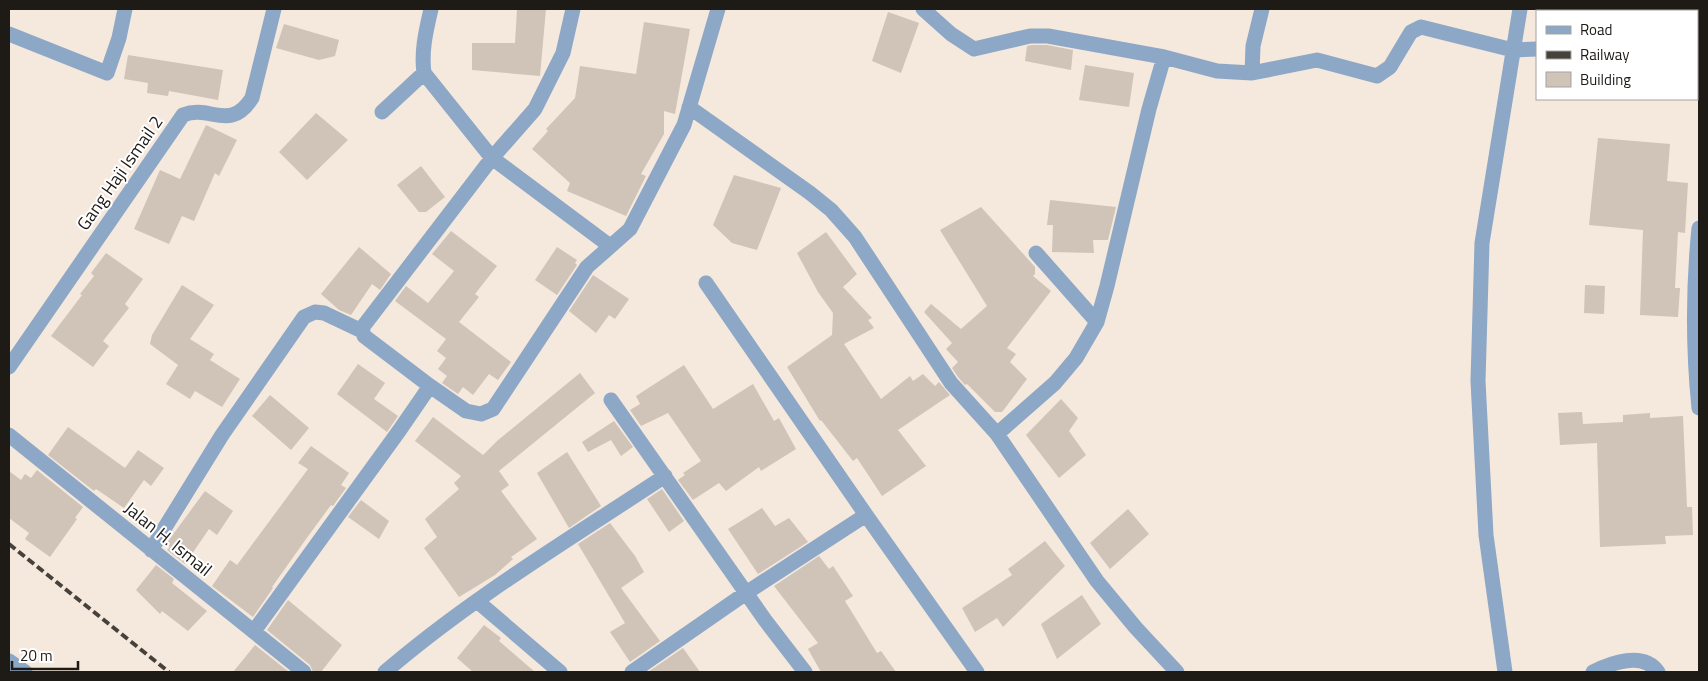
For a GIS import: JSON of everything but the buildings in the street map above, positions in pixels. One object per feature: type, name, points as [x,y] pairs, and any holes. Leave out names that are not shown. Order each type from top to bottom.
[{"type":"street","points":[[11,41],[107,73],[119,38],[125,9]]},
{"type":"street","name":"Gang Haji Ismail 2","points":[[9,367],[183,115],[190,112],[226,116],[244,110],[252,98],[274,9]]},
{"type":"street","points":[[431,9],[424,36],[422,58],[424,73],[497,153],[610,246]]},
{"type":"street","points":[[362,331],[362,328],[497,153],[535,109],[563,53],[573,9]]},
{"type":"street","points":[[151,550],[222,435],[304,317],[315,312],[324,314],[362,331],[364,336],[466,411],[481,414],[494,409],[586,267],[630,229],[684,125],[718,9]]},
{"type":"street","points":[[923,9],[950,34],[974,49],[1030,36],[1048,36],[1164,57],[1217,71],[1252,73],[1317,60],[1378,76],[1390,67],[1411,32],[1420,27],[1513,50],[1536,49]]},
{"type":"street","points":[[1252,73],[1253,46],[1262,9]]},
{"type":"street","points":[[1505,672],[1486,535],[1478,381],[1482,243],[1520,9]]},
{"type":"street","points":[[997,434],[1055,382],[1076,358],[1097,322],[1149,109],[1164,57]]},
{"type":"street","points":[[382,112],[424,73]]},
{"type":"street","points":[[689,108],[810,193],[830,210],[855,237],[950,382],[997,434],[1097,581],[1136,628],[1177,672]]},
{"type":"street","points":[[1699,228],[1695,293],[1695,369],[1699,408]]},
{"type":"street","points":[[1036,253],[1097,322]]},
{"type":"street","points":[[706,283],[977,672]]},
{"type":"street","points":[[254,631],[430,386]]},
{"type":"street","points":[[611,400],[746,592],[805,672]]},
{"type":"street","name":"Jalan H. Ismail","points":[[9,435],[304,672]]},
{"type":"street","points":[[384,672],[420,642],[477,601],[665,476]]},
{"type":"street","points":[[632,672],[746,592],[866,515]]},
{"type":"street","points":[[477,601],[560,672]]},
{"type":"street","points":[[1593,672],[1611,665],[1636,660],[1652,665],[1658,672]]},
{"type":"street","points":[[9,661],[25,672]]},
{"type":"railway","points":[[9,544],[169,672]]}]
